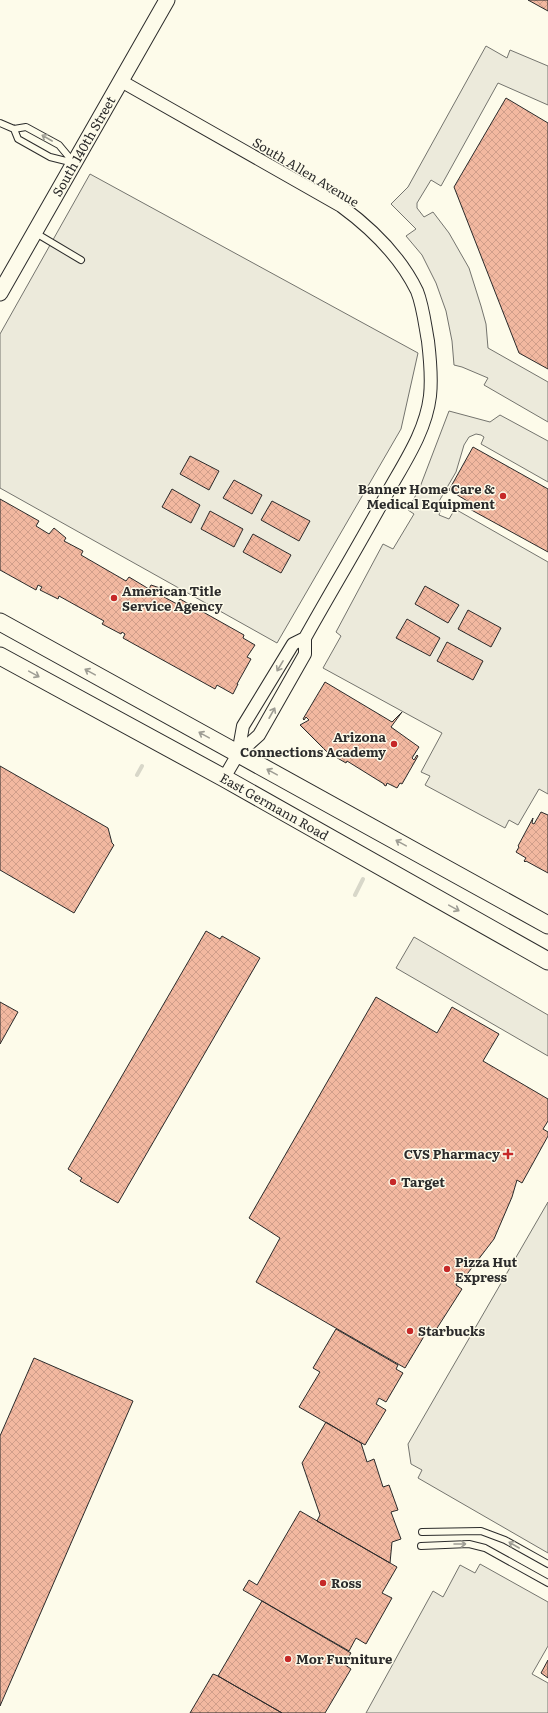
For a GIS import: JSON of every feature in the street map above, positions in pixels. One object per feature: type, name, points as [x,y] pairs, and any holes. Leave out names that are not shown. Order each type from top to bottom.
[{"type":"main road","points":[[0,622],[548,925]]},
{"type":"main road","name":"East Germann Road","points":[[0,656],[224,778],[548,961]]},
{"type":"street","name":"South 140th Street","points":[[0,293],[167,0]]},
{"type":"street","name":"South Allen Avenue","points":[[121,81],[340,206],[360,220],[387,247],[403,267],[417,292],[425,322],[430,357],[430,395],[425,415],[413,447],[305,638],[305,654],[259,735],[238,754],[224,778]]},
{"type":"street","name":"South Allen Avenue","points":[[238,754],[244,726],[293,644],[305,638]]},
{"type":"lane","points":[[0,123],[14,129],[26,126],[59,145],[74,163]]},
{"type":"lane","points":[[14,129],[18,139],[50,157],[74,163]]},
{"type":"lane","points":[[34,232],[81,260]]},
{"type":"lane","points":[[422,1532],[481,1531],[505,1540],[548,1564]]},
{"type":"lane","points":[[421,1546],[469,1544],[485,1548],[548,1583]]},
{"type":"shaded area","points":[[486,46],[507,58],[510,50],[548,66],[548,105],[498,83],[441,186],[431,180],[417,203],[417,208],[424,217],[433,212],[449,233],[469,268],[486,324],[488,348],[548,382],[548,422],[484,385],[488,378],[454,365],[452,341],[446,311],[436,283],[422,255],[406,236],[416,229],[391,204],[408,187]]},
{"type":"shaded area","points":[[90,174],[418,353],[401,429],[277,643],[0,488],[0,334]]},
{"type":"shaded area","points":[[449,411],[490,422],[500,415],[548,441],[548,482],[481,444],[484,437],[481,435],[476,434],[469,437],[464,445],[456,472],[438,503],[440,511],[439,515],[449,519],[455,509],[548,562],[548,794],[539,789],[518,825],[509,820],[505,828],[425,785],[430,776],[421,772],[442,733],[323,668],[341,636],[336,632],[383,544],[393,549],[414,514],[408,510],[420,487]]},
{"type":"shaded area","points":[[414,937],[548,1015],[548,1056],[396,968]]},
{"type":"shaded area","points":[[548,1202],[548,1553],[418,1478],[422,1470],[411,1464],[408,1444]]},
{"type":"shaded area","points":[[480,1564],[548,1602],[548,1646],[532,1674],[548,1683],[548,1713],[366,1713],[433,1591],[443,1597],[460,1565],[475,1573]]},
{"type":"building","points":[[528,0],[548,0],[548,11]]},
{"type":"building","points":[[506,98],[548,123],[548,369],[519,353],[454,187]]},
{"type":"building","name":"Banner Home Care & Medical Equipment","points":[[473,447],[548,489],[548,552],[466,507],[469,502],[449,490]]},
{"type":"building","points":[[190,456],[219,471],[209,490],[180,474]]},
{"type":"building","points":[[234,480],[262,495],[252,514],[223,498]]},
{"type":"building","points":[[172,489],[200,505],[191,523],[162,507]]},
{"type":"building","name":"American Title Service Agency","points":[[0,499],[39,521],[36,526],[49,534],[54,528],[66,538],[64,541],[83,551],[81,555],[126,581],[129,577],[149,589],[151,585],[166,590],[164,597],[177,604],[180,599],[244,635],[243,638],[255,645],[247,657],[251,659],[233,694],[217,685],[215,689],[123,638],[125,634],[122,632],[121,634],[102,624],[104,621],[59,596],[58,599],[40,590],[42,587],[38,585],[36,590],[0,570]]},
{"type":"building","points":[[272,501],[310,521],[299,541],[261,520]]},
{"type":"building","points":[[210,511],[243,529],[234,547],[201,529]]},
{"type":"building","points":[[253,534],[291,555],[281,573],[243,552]]},
{"type":"building","points":[[425,586],[459,605],[448,623],[415,604]]},
{"type":"building","points":[[468,610],[501,628],[491,647],[458,629]]},
{"type":"building","points":[[407,619],[440,638],[430,656],[396,638]]},
{"type":"building","points":[[447,642],[483,661],[473,680],[437,661]]},
{"type":"building","points":[[325,682],[392,722],[402,712],[391,727],[419,747],[412,758],[414,760],[417,755],[418,756],[402,784],[400,783],[397,788],[387,783],[386,786],[384,785],[347,761],[346,763],[327,752],[300,725],[309,720],[306,717],[304,720],[303,719]]},
{"type":"building","points":[[0,766],[108,828],[112,843],[114,845],[74,913],[0,870]]},
{"type":"building","points":[[541,812],[548,815],[548,873],[526,861],[525,862],[524,861],[526,858],[516,852],[533,818],[532,823],[534,824]]},
{"type":"building","points":[[206,931],[220,939],[222,936],[260,958],[118,1203],[80,1181],[82,1178],[68,1169]]},
{"type":"building","name":"Target","points":[[376,997],[437,1033],[452,1007],[499,1034],[483,1061],[548,1099],[548,1121],[543,1129],[548,1132],[548,1136],[522,1183],[517,1180],[512,1197],[494,1239],[461,1282],[458,1281],[456,1285],[462,1289],[432,1336],[426,1333],[405,1368],[256,1282],[280,1238],[249,1218]]},
{"type":"building","points":[[0,1002],[18,1012],[0,1044]]},
{"type":"building","points":[[336,1329],[398,1365],[396,1369],[403,1373],[386,1402],[379,1398],[376,1404],[386,1410],[365,1445],[299,1407],[320,1372],[313,1368]]},
{"type":"building","points":[[34,1358],[133,1401],[0,1706],[0,1436]]},
{"type":"building","points":[[326,1422],[361,1443],[367,1462],[374,1459],[383,1487],[389,1485],[398,1510],[391,1512],[401,1539],[392,1542],[390,1563],[317,1521],[320,1515],[302,1463]]},
{"type":"building","name":"Ross","points":[[300,1511],[397,1567],[382,1593],[392,1598],[366,1644],[356,1638],[349,1651],[243,1590],[249,1580],[257,1585]]},
{"type":"building","name":"Mor Furniture","points":[[262,1601],[351,1653],[344,1664],[351,1669],[325,1713],[282,1713],[218,1676]]},
{"type":"building","points":[[548,1660],[548,1678],[541,1673]]},
{"type":"building","points":[[213,1674],[218,1676],[282,1713],[190,1713]]},
{"type":"waterway","points":[[137,775],[142,766]]},
{"type":"waterway","points":[[355,895],[363,879]]},
{"type":"place","name":"Banner Home Care & Medical Equipment","points":[[503,496]]},
{"type":"place","name":"American Title Service Agency","points":[[114,598]]},
{"type":"place","name":"Arizona Connections Academy","points":[[394,744]]},
{"type":"place","name":"CVS Pharmacy","points":[[508,1154]]},
{"type":"place","name":"Target","points":[[393,1182]]},
{"type":"place","name":"Pizza Hut Express","points":[[447,1269]]},
{"type":"place","name":"Starbucks","points":[[410,1331]]},
{"type":"place","name":"Ross","points":[[323,1583]]},
{"type":"place","name":"Mor Furniture","points":[[288,1659]]}]
